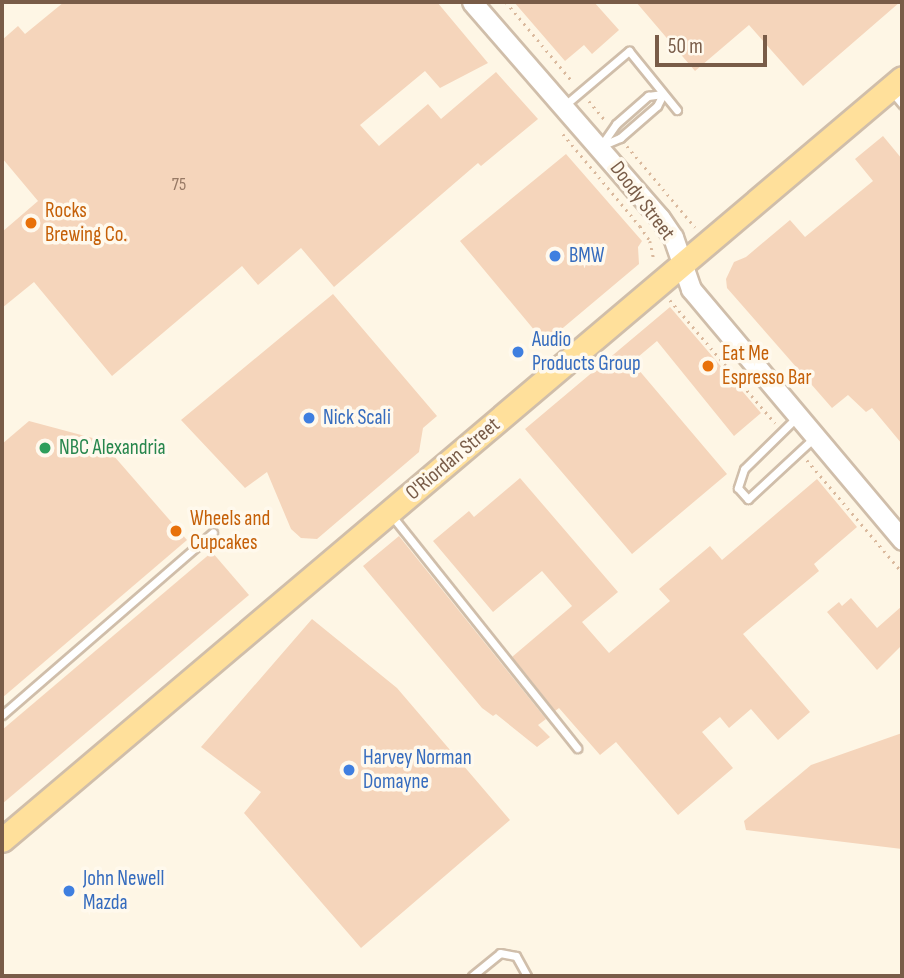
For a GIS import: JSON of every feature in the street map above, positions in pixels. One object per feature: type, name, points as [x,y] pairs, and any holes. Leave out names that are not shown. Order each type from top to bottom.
[{"type":"main road","name":"O'Riordan Street","points":[[2,840],[682,264],[898,90]]},
{"type":"street","name":"Doody Street","points":[[472,2],[660,218],[673,237],[691,289],[902,540]]},
{"type":"lane","points":[[563,107],[629,51],[677,110]]},
{"type":"lane","points":[[600,147],[613,129],[648,96],[663,94]]},
{"type":"lane","points":[[600,147],[620,138],[657,106],[663,94]]},
{"type":"lane","points":[[798,416],[744,469],[738,488],[748,499],[816,436]]},
{"type":"lane","points":[[390,512],[577,748]]},
{"type":"lane","points":[[2,715],[213,532]]},
{"type":"lane","points":[[472,976],[500,953],[516,956],[527,976]]},
{"type":"path","name":"Doody Street","points":[[506,2],[613,129]]},
{"type":"path","name":"Doody Street","points":[[559,130],[640,226],[650,241],[654,260]]},
{"type":"path","name":"Doody Street","points":[[620,138],[695,227]]},
{"type":"building","points":[[64,2],[437,2],[488,63],[440,88],[425,71],[360,125],[379,146],[428,104],[441,119],[496,72],[538,119],[481,166],[478,163],[334,287],[301,248],[258,285],[242,266],[112,376],[34,282],[2,308],[2,232],[38,201],[2,158],[2,40],[18,26],[25,34]]},
{"type":"building","points":[[514,2],[594,2],[619,30],[592,54],[584,45],[565,61]]},
{"type":"building","points":[[636,2],[900,2],[803,86],[749,25],[695,71]]},
{"type":"building","points":[[883,136],[902,159],[902,444],[872,408],[866,412],[848,395],[832,408],[727,288],[726,279],[734,262],[746,257],[790,220],[805,237],[873,181],[855,159]]},
{"type":"building","name":"BMW","points":[[566,154],[642,241],[638,247],[639,264],[545,343],[460,241]]},
{"type":"building","name":"Nick Scali","points":[[333,294],[437,416],[423,428],[419,452],[317,539],[301,538],[291,529],[267,472],[245,488],[181,420]]},
{"type":"building","points":[[670,307],[761,413],[734,436],[657,341],[632,362],[727,474],[632,554],[525,429]]},
{"type":"building","points":[[29,421],[100,440],[187,540],[2,698],[2,444]]},
{"type":"building","points":[[520,478],[618,592],[582,622],[609,653],[670,601],[659,589],[710,546],[722,560],[817,479],[857,527],[814,564],[819,571],[743,634],[810,712],[778,740],[751,709],[729,728],[720,717],[702,732],[733,768],[678,815],[616,742],[600,755],[559,708],[555,711],[512,657],[572,606],[542,571],[493,612],[433,541],[469,511],[474,517]]},
{"type":"building","points":[[399,536],[546,719],[538,725],[550,737],[537,747],[496,714],[493,716],[482,708],[363,566]]},
{"type":"building","points":[[212,552],[249,595],[2,804],[2,730]]},
{"type":"building","points":[[851,598],[877,628],[902,606],[902,645],[877,670],[827,612],[839,602],[842,606]]},
{"type":"building","name":"Harvey Norman Domayne","points":[[312,619],[397,688],[510,820],[361,948],[244,813],[261,792],[201,747]]},
{"type":"building","points":[[902,733],[902,849],[746,830],[744,821],[811,765]]},
{"type":"place","name":"Rocks Brewing Co.","points":[[31,223]]},
{"type":"place","name":"BMW","points":[[555,256]]},
{"type":"place","name":"Audio Products Group","points":[[518,352]]},
{"type":"place","name":"Eat Me Espresso Bar","points":[[708,366]]},
{"type":"place","name":"Nick Scali","points":[[309,418]]},
{"type":"place","name":"NBC Alexandria","points":[[45,448]]},
{"type":"place","name":"Wheels and Cupcakes","points":[[176,531]]},
{"type":"place","name":"Harvey Norman Domayne","points":[[349,770]]},
{"type":"place","name":"John Newell Mazda","points":[[69,891]]}]
